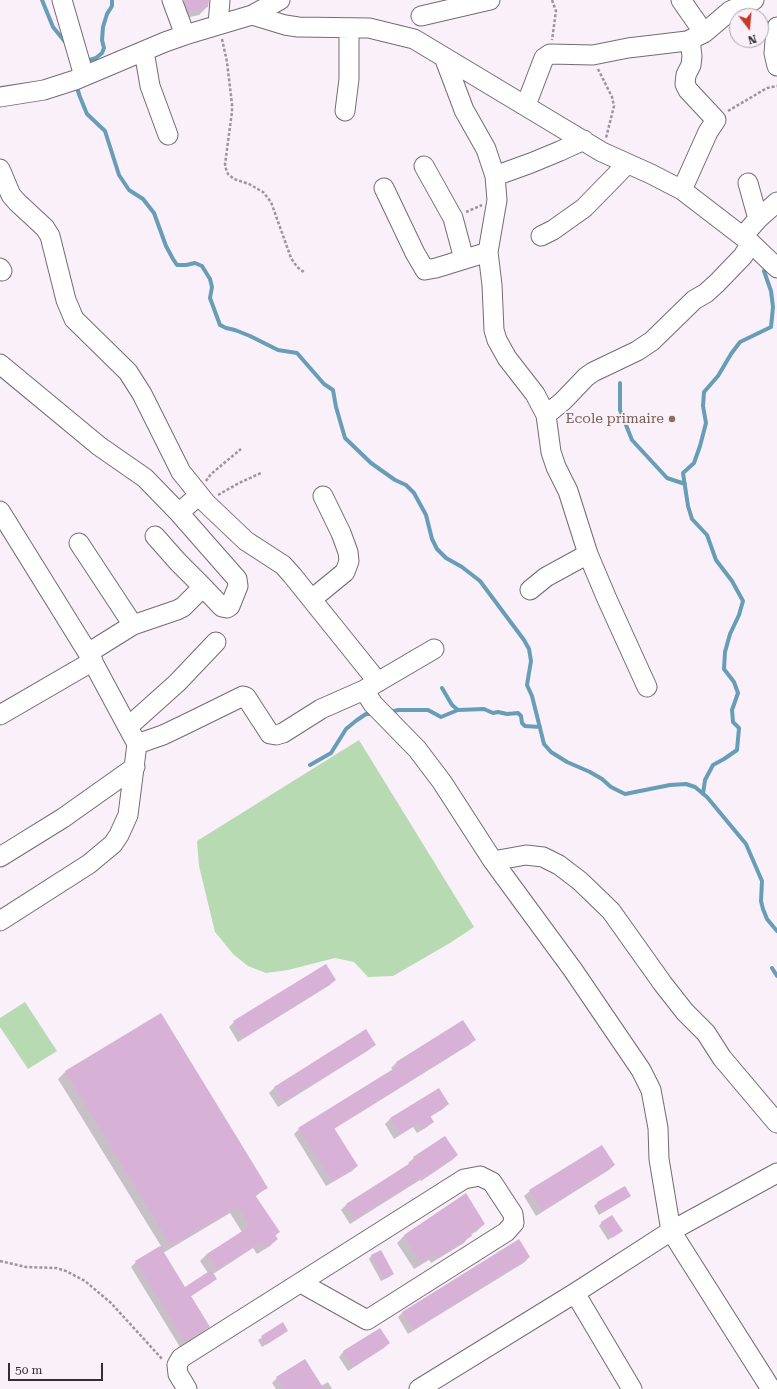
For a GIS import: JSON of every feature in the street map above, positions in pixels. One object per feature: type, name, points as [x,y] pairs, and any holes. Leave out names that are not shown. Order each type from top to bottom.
[{"type":"street","points":[[62,0],[84,76]]},
{"type":"street","points":[[172,0],[185,35]]},
{"type":"street","points":[[218,25],[220,0]]},
{"type":"street","points":[[0,97],[44,90],[75,80],[185,35],[252,15],[280,0]]},
{"type":"street","points":[[414,39],[422,8],[490,0]]},
{"type":"street","points":[[681,0],[697,37],[691,65],[686,75],[685,84],[688,90],[716,120],[708,132],[682,190]]},
{"type":"street","points":[[526,105],[544,58],[550,54],[593,54],[628,48],[674,43],[697,37],[730,11],[754,0]]},
{"type":"street","points":[[252,15],[285,25],[298,27],[369,28],[414,39],[602,152],[682,190],[747,239],[777,268]]},
{"type":"street","points":[[777,27],[774,53],[777,66]]},
{"type":"street","points":[[345,111],[348,80],[349,28]]},
{"type":"street","points":[[144,51],[150,86],[168,135]]},
{"type":"street","points":[[444,57],[464,110],[486,149],[495,176],[497,200],[488,252],[492,285],[494,330],[497,340],[507,358],[535,394],[546,415],[551,452],[568,491],[588,554],[647,687]]},
{"type":"street","points":[[495,176],[531,164],[584,140]]},
{"type":"street","points":[[540,236],[553,230],[584,208],[627,164]]},
{"type":"street","points":[[424,166],[453,218],[464,259]]},
{"type":"street","points":[[0,169],[11,195],[45,228],[50,236],[66,300],[74,319],[128,372],[146,400],[181,472],[202,499],[246,541],[283,565],[312,599],[362,663],[371,686],[373,704],[417,749],[438,776],[493,861],[573,970],[641,1070],[651,1090],[654,1106],[671,1231],[771,1389]]},
{"type":"street","points":[[748,183],[758,219]]},
{"type":"street","points":[[384,188],[415,253],[425,270],[488,252]]},
{"type":"street","points":[[546,415],[563,401],[592,372],[637,351],[649,343],[694,300],[706,293],[717,283],[743,256],[747,239],[758,219],[777,202]]},
{"type":"street","points":[[0,364],[99,446],[145,478],[179,513],[237,579],[238,583],[230,606],[227,608],[222,607],[155,536]]},
{"type":"street","points":[[312,599],[345,572],[349,561],[348,552],[341,533],[324,496]]},
{"type":"street","points":[[179,513],[202,499]]},
{"type":"street","points":[[0,511],[91,657],[129,726],[137,744],[128,815],[113,844],[89,864],[0,922]]},
{"type":"street","points":[[79,543],[133,625]]},
{"type":"street","points":[[530,590],[552,574],[588,554]]},
{"type":"street","points":[[0,715],[91,657],[133,625],[183,607],[203,587]]},
{"type":"street","points":[[129,726],[177,684],[216,642]]},
{"type":"street","points":[[137,744],[163,735],[243,696],[246,697],[270,734],[276,735],[283,733],[321,709],[371,686],[434,649]]},
{"type":"street","points":[[0,857],[63,818],[135,767]]},
{"type":"street","points":[[493,861],[526,855],[543,857],[559,865],[580,882],[611,911],[663,984],[685,1012],[706,1032],[722,1058],[777,1123]]},
{"type":"street","points":[[419,1389],[575,1293],[671,1231],[777,1173]]},
{"type":"street","points":[[183,1381],[177,1365],[180,1358],[464,1179],[480,1176],[492,1182],[513,1214],[514,1222],[506,1232],[367,1320],[301,1283]]},
{"type":"street","points":[[575,1293],[632,1389]]},
{"type":"path","points":[[550,54],[556,11],[552,0]]},
{"type":"path","points":[[218,25],[227,62],[232,104],[225,164],[226,169],[228,174],[234,179],[249,184],[263,192],[270,202],[291,258],[297,267],[305,273]]},
{"type":"path","points":[[593,54],[612,97],[614,106],[602,152]]},
{"type":"path","points":[[716,120],[756,94],[767,88],[777,86]]},
{"type":"path","points":[[453,218],[472,208],[497,200]]},
{"type":"path","points":[[202,499],[211,474],[241,449]]},
{"type":"path","points":[[202,499],[261,473]]},
{"type":"path","points":[[0,1261],[26,1267],[56,1268],[85,1280],[111,1303],[183,1381]]},
{"type":"green space","points":[[359,740],[474,927],[450,943],[393,976],[368,977],[354,962],[335,958],[288,970],[266,973],[248,966],[233,954],[215,932],[199,866],[197,841]]},
{"type":"green space","points":[[25,1002],[57,1051],[28,1069],[0,1027],[0,1018]]},
{"type":"building","points":[[184,0],[209,0],[208,7],[188,13]]},
{"type":"building","points":[[326,964],[336,980],[244,1038],[233,1021]]},
{"type":"building","points":[[161,1013],[268,1188],[255,1195],[280,1232],[275,1235],[278,1239],[265,1248],[261,1242],[217,1270],[207,1254],[250,1226],[237,1207],[171,1246],[65,1071]]},
{"type":"building","points":[[463,1020],[476,1040],[334,1128],[358,1166],[332,1182],[298,1128],[398,1066],[396,1062]]},
{"type":"building","points":[[366,1029],[376,1045],[283,1102],[274,1087]]},
{"type":"building","points":[[439,1088],[449,1104],[430,1116],[434,1122],[423,1129],[419,1123],[400,1134],[390,1118]]},
{"type":"building","points":[[445,1136],[458,1155],[426,1177],[425,1175],[355,1219],[346,1204],[415,1160],[413,1157]]},
{"type":"building","points":[[602,1145],[615,1165],[542,1211],[529,1190]]},
{"type":"building","points":[[625,1186],[631,1196],[603,1212],[597,1202]]},
{"type":"building","points":[[466,1193],[485,1224],[471,1233],[472,1236],[438,1257],[436,1253],[421,1263],[404,1235]]},
{"type":"building","points":[[612,1215],[623,1231],[612,1238],[601,1222]]},
{"type":"building","points":[[519,1239],[530,1257],[413,1330],[402,1312]]},
{"type":"building","points":[[160,1246],[185,1287],[211,1270],[217,1279],[191,1296],[210,1327],[185,1342],[135,1261]]},
{"type":"building","points":[[381,1250],[394,1274],[384,1279],[371,1255]]},
{"type":"building","points":[[283,1322],[288,1331],[266,1345],[261,1336]]},
{"type":"building","points":[[380,1328],[390,1343],[353,1367],[343,1351]]},
{"type":"building","points":[[305,1359],[324,1389],[284,1389],[276,1377]]},
{"type":"waterway","points":[[42,0],[53,27],[66,43]]},
{"type":"waterway","points":[[84,62],[96,58],[102,53],[104,48],[102,40],[103,27],[107,14],[112,6],[112,0]]},
{"type":"waterway","points":[[76,85],[87,114],[105,131],[119,175],[129,190],[143,199],[154,213],[166,246],[177,265],[195,263],[202,266],[210,279],[212,287],[210,298],[220,325],[250,336],[278,350],[297,353],[324,384],[333,390],[336,407],[345,438],[371,463],[395,480],[406,485],[414,493],[426,515],[432,539],[437,549],[446,558],[462,567],[480,581],[524,640],[529,649],[531,661],[527,685],[532,696],[544,744],[551,752],[567,762],[590,772],[602,779],[611,787],[625,794],[670,785],[686,784],[695,787],[707,797],[746,844],[762,881],[761,901],[763,909],[767,919],[777,931]]},
{"type":"waterway","points":[[703,794],[705,780],[713,765],[737,750],[739,728],[733,722],[732,710],[738,693],[734,682],[724,669],[725,652],[730,634],[739,615],[743,601],[732,581],[716,560],[707,535],[692,519],[688,506],[683,473],[694,463],[706,423],[703,406],[704,392],[718,376],[740,342],[771,327],[773,307],[771,291],[764,271]]},
{"type":"waterway","points":[[620,383],[620,410],[632,440],[667,478],[685,484]]},
{"type":"waterway","points":[[442,688],[452,705],[458,710],[484,709],[493,713],[518,713],[521,716],[522,723],[525,726],[540,727]]},
{"type":"waterway","points":[[388,713],[398,710],[428,710],[441,717],[458,710]]},
{"type":"waterway","points":[[310,765],[331,753],[346,729],[357,720],[366,714],[374,714]]},
{"type":"waterway","points":[[772,968],[777,976]]},
{"type":"place","name":"Ecole primaire","points":[[672,419]]}]
